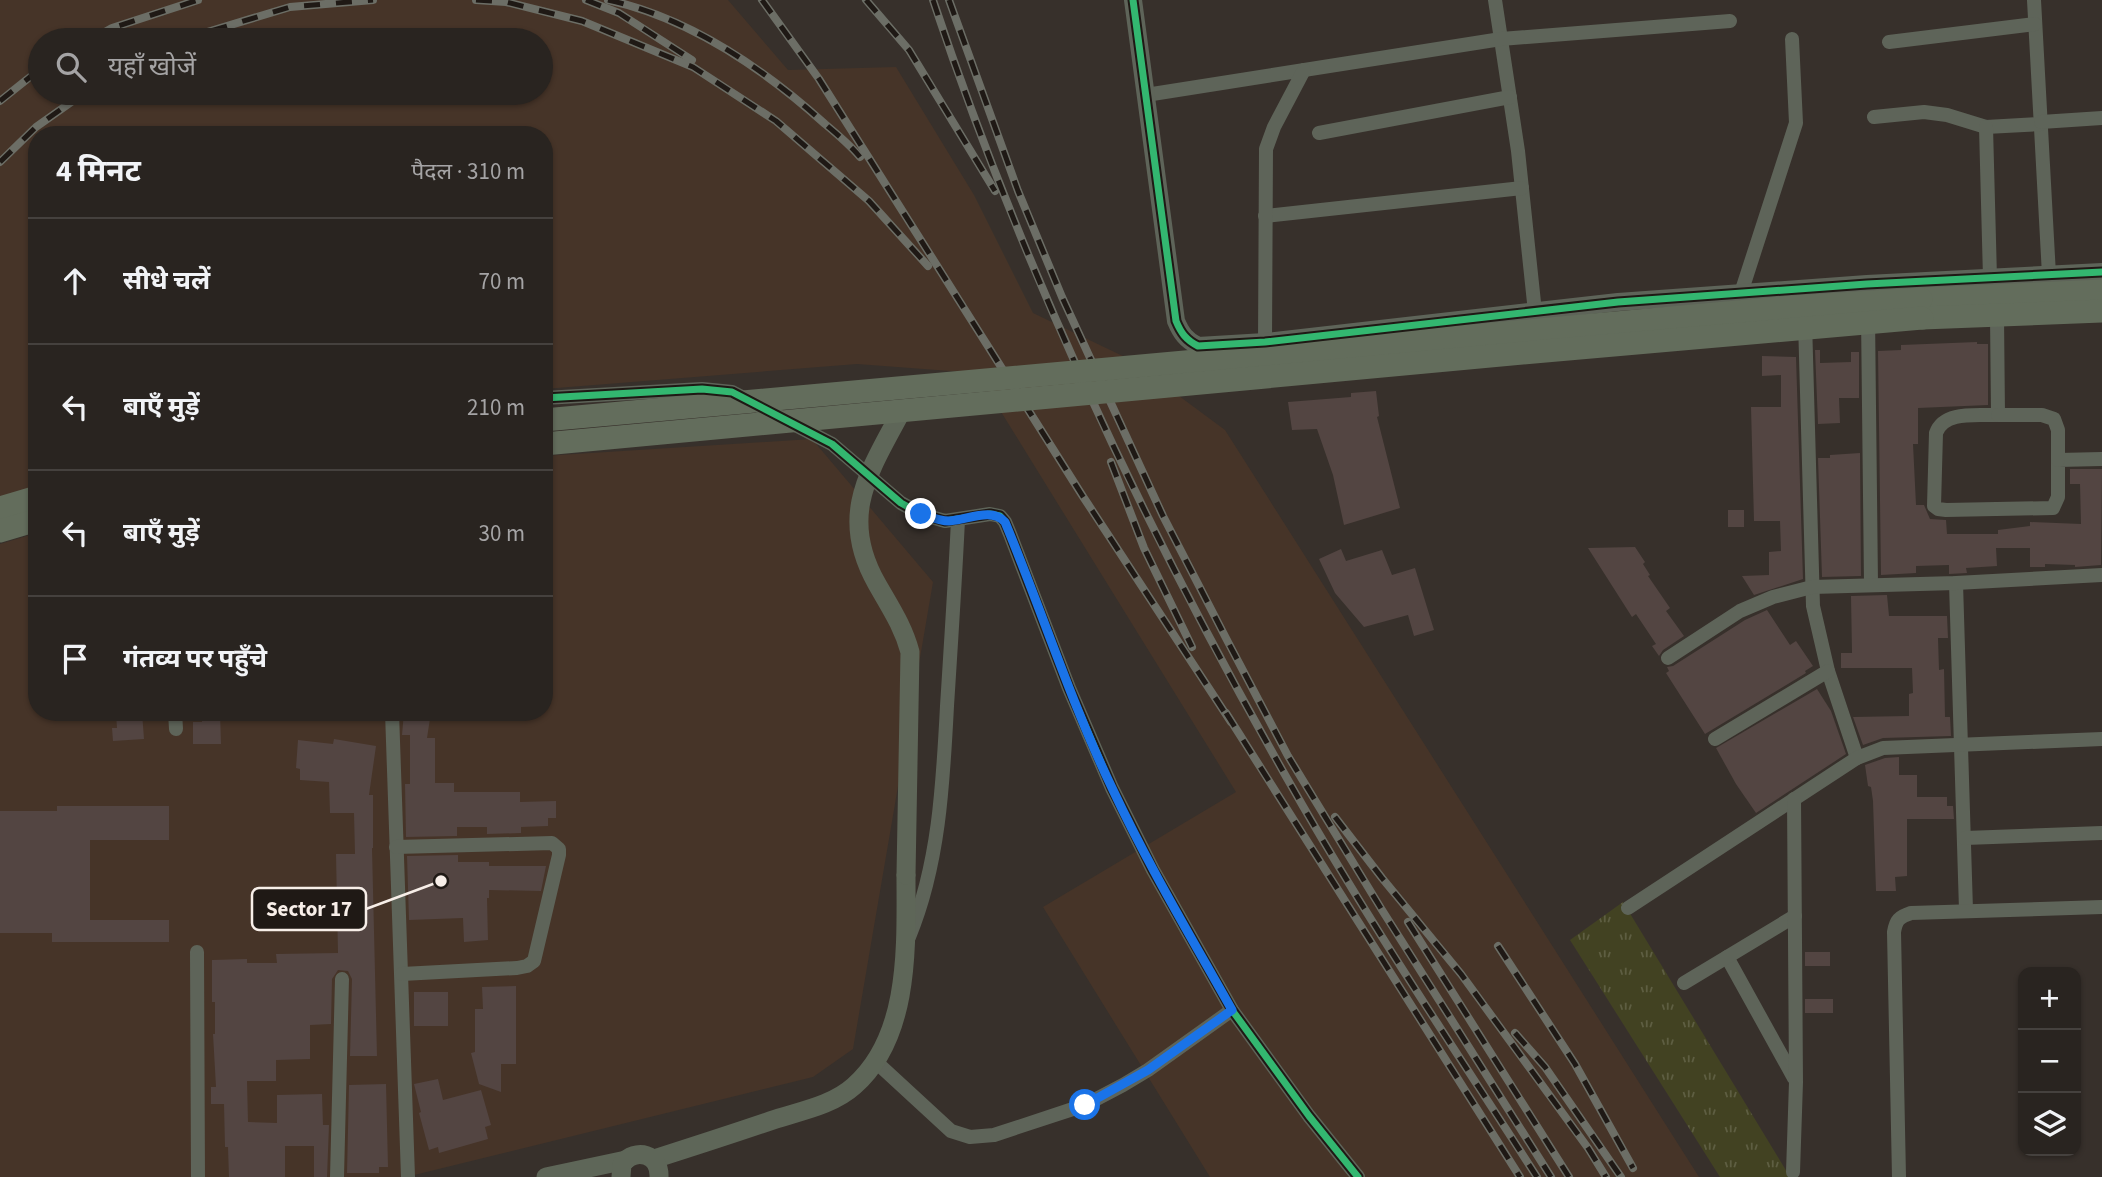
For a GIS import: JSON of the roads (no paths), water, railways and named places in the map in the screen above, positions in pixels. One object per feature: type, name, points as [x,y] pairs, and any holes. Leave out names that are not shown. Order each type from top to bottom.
[{"type":"main road","points":[[553,442],[1534,352],[2102,291]]},
{"type":"main road","points":[[553,419],[1793,307],[1921,309],[1997,316],[2102,311]]},
{"type":"main road","points":[[546,1177],[623,1168],[636,1154],[643,1154],[657,1168],[826,1103],[854,1087],[875,1061],[891,1028],[898,1007],[906,945],[910,652],[904,630],[865,559],[860,536],[860,512],[863,487],[901,412]]},
{"type":"main road","points":[[0,508],[28,500]]},
{"type":"main road","points":[[0,531],[28,523]]},
{"type":"street","points":[[1133,0],[1176,321],[1181,332],[1198,346],[1265,342],[1618,302],[1867,284],[2102,272]]},
{"type":"street","points":[[1496,0],[1522,188],[1535,312]]},
{"type":"street","points":[[2034,0],[2049,275]]},
{"type":"street","points":[[1146,95],[1501,39],[1730,21]]},
{"type":"street","points":[[1889,42],[2035,24]]},
{"type":"street","points":[[1741,293],[1796,123],[1792,39]]},
{"type":"street","points":[[1265,342],[1266,149],[1274,127],[1304,70]]},
{"type":"street","points":[[1319,133],[1510,97]]},
{"type":"street","points":[[1874,117],[1924,112],[1947,115],[1986,127],[2102,118]]},
{"type":"street","points":[[1986,127],[1990,278]]},
{"type":"street","points":[[1265,216],[1522,188]]},
{"type":"street","points":[[1867,284],[1871,584]]},
{"type":"street","points":[[1804,288],[1812,587],[1817,630],[1857,758]]},
{"type":"street","points":[[1997,316],[1998,415]]},
{"type":"street","points":[[553,397],[702,389],[732,392],[832,444],[901,503],[921,514],[945,521],[990,514],[1000,516],[1005,522],[1069,688],[1112,788],[1153,870],[1232,1010],[1357,1177]]},
{"type":"street","points":[[1998,415],[2042,415],[2054,419],[2058,430],[2059,497],[2053,508],[1938,509],[1934,506],[1934,499],[1938,426],[1951,418],[1998,415]]},
{"type":"street","points":[[2059,460],[2102,460]]},
{"type":"street","points":[[906,945],[919,913],[932,864],[943,775],[958,520]]},
{"type":"street","points":[[1668,658],[1747,607],[1812,587],[2102,575]]},
{"type":"street","points":[[1956,583],[1966,910]]},
{"type":"street","points":[[1715,738],[1828,671]]},
{"type":"street","points":[[176,721],[176,729]]},
{"type":"street","points":[[392,721],[408,1177]]},
{"type":"street","points":[[1628,908],[1857,758],[1883,748],[2102,739]]},
{"type":"street","points":[[1793,1172],[1796,1082],[1794,799]]},
{"type":"street","points":[[1965,838],[2102,833]]},
{"type":"street","points":[[396,847],[552,843],[559,849],[534,961],[527,967],[402,974]]},
{"type":"street","points":[[1899,1177],[1894,932],[1896,922],[1901,916],[1911,913],[2102,907]]},
{"type":"street","points":[[1684,983],[1795,916]]},
{"type":"street","points":[[197,952],[198,1177]]},
{"type":"street","points":[[1727,957],[1796,1082]]},
{"type":"street","points":[[337,1177],[342,979]]},
{"type":"street","points":[[875,1061],[951,1132],[970,1138],[994,1135],[1085,1105],[1148,1070],[1232,1010]]},
{"type":"railway","points":[[112,28],[198,0]]},
{"type":"railway","points":[[221,28],[290,7],[373,0]]},
{"type":"railway","points":[[476,0],[506,2],[582,21],[693,67],[776,121],[869,201],[928,266]]},
{"type":"railway","points":[[586,0],[619,13],[692,60]]},
{"type":"railway","points":[[608,0],[668,19],[724,48],[802,104],[860,157]]},
{"type":"railway","points":[[762,0],[819,79],[1082,495],[1231,722]]},
{"type":"railway","points":[[866,0],[909,50],[995,191]]},
{"type":"railway","points":[[933,0],[1007,203],[1049,304],[1093,402],[1188,597],[1321,837],[1537,1177]]},
{"type":"railway","points":[[949,0],[1018,191],[1062,297],[1163,516],[1288,756],[1551,1177]]},
{"type":"railway","points":[[0,101],[28,79]]},
{"type":"railway","points":[[37,126],[67,105]]},
{"type":"railway","points":[[0,162],[28,135]]},
{"type":"railway","points":[[1111,462],[1144,548],[1192,647]]},
{"type":"railway","points":[[1226,713],[1520,1177]]},
{"type":"railway","points":[[1335,817],[1461,974],[1588,1148],[1606,1177]]},
{"type":"railway","points":[[1408,922],[1569,1177]]},
{"type":"railway","points":[[1498,946],[1575,1064],[1633,1168]]},
{"type":"railway","points":[[1515,1033],[1545,1067],[1621,1177]]},
{"type":"place","name":"Sector 17","points":[[441,881]]}]
